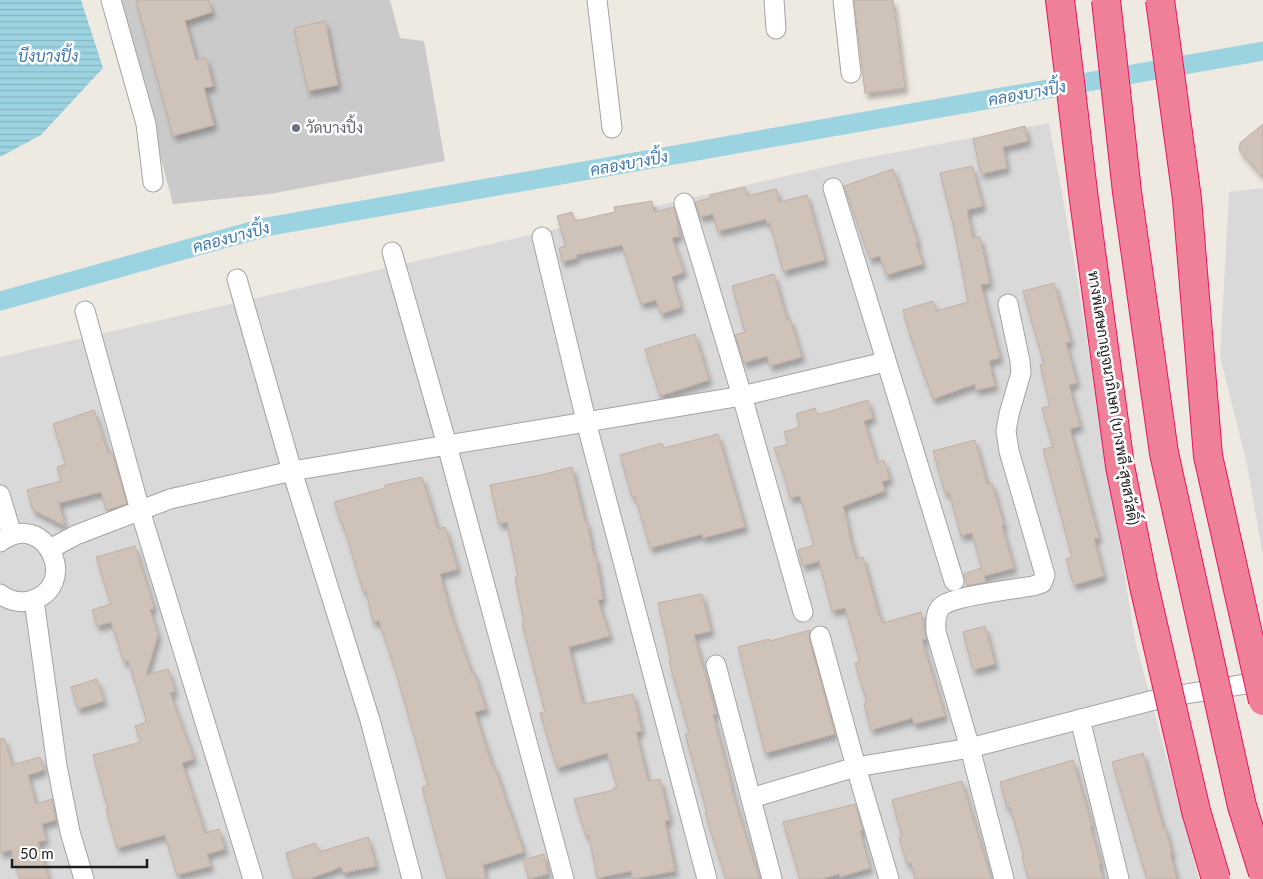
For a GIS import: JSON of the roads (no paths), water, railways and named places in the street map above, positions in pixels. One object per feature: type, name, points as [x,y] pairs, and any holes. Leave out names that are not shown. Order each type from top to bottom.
[{"type":"highway","name":"ทางพิเศษกาญจนาภิเษก (บางพลี-สุขสวัสดิ์)","points":[[1060,0],[1084,200],[1120,466],[1146,596],[1196,812],[1216,879]]},
{"type":"highway","points":[[1106,0],[1127,192],[1164,453],[1242,806],[1263,873]]},
{"type":"highway","points":[[1160,0],[1187,198],[1208,456],[1263,702]]},
{"type":"street","points":[[112,0],[146,124],[153,182]]},
{"type":"street","points":[[597,0],[612,128]]},
{"type":"street","points":[[774,0],[776,29]]},
{"type":"street","points":[[843,0],[851,73]]},
{"type":"street","points":[[833,188],[885,362],[954,581]]},
{"type":"street","points":[[684,203],[742,396],[803,612]]},
{"type":"street","points":[[542,237],[703,878]]},
{"type":"street","points":[[392,252],[447,445],[564,879]]},
{"type":"street","points":[[237,279],[292,471],[370,720],[412,879]]},
{"type":"street","points":[[1004,879],[970,748],[936,632],[936,615],[942,607],[958,600],[1033,586],[1042,583],[1045,575],[1009,451],[1006,431],[1021,373],[1008,304]]},
{"type":"street","points":[[86,311],[140,510],[253,879]]},
{"type":"street","points":[[50,549],[76,534],[170,499],[292,471],[742,396],[885,362]]},
{"type":"street","points":[[0,495],[6,538],[23,534],[33,536],[42,541],[50,549],[56,568],[50,587],[34,600],[14,601],[0,594]]},
{"type":"street","points":[[34,600],[57,766],[70,832],[84,879]]},
{"type":"street","points":[[820,636],[889,879]]},
{"type":"street","points":[[716,665],[772,879]]},
{"type":"street","points":[[751,798],[856,767],[970,748],[1162,698],[1263,681]]},
{"type":"street","points":[[1080,719],[1119,879]]},
{"type":"water","name":"บึงบางปิ้ง","points":[[0,0],[81,0],[103,68],[41,135],[0,157]]},
{"type":"waterway","name":"คลองบางปิ้ง","points":[[0,301],[266,227],[1263,51]]},
{"type":"place","name":"วัดบางปิ้ง","points":[[296,128]]}]
